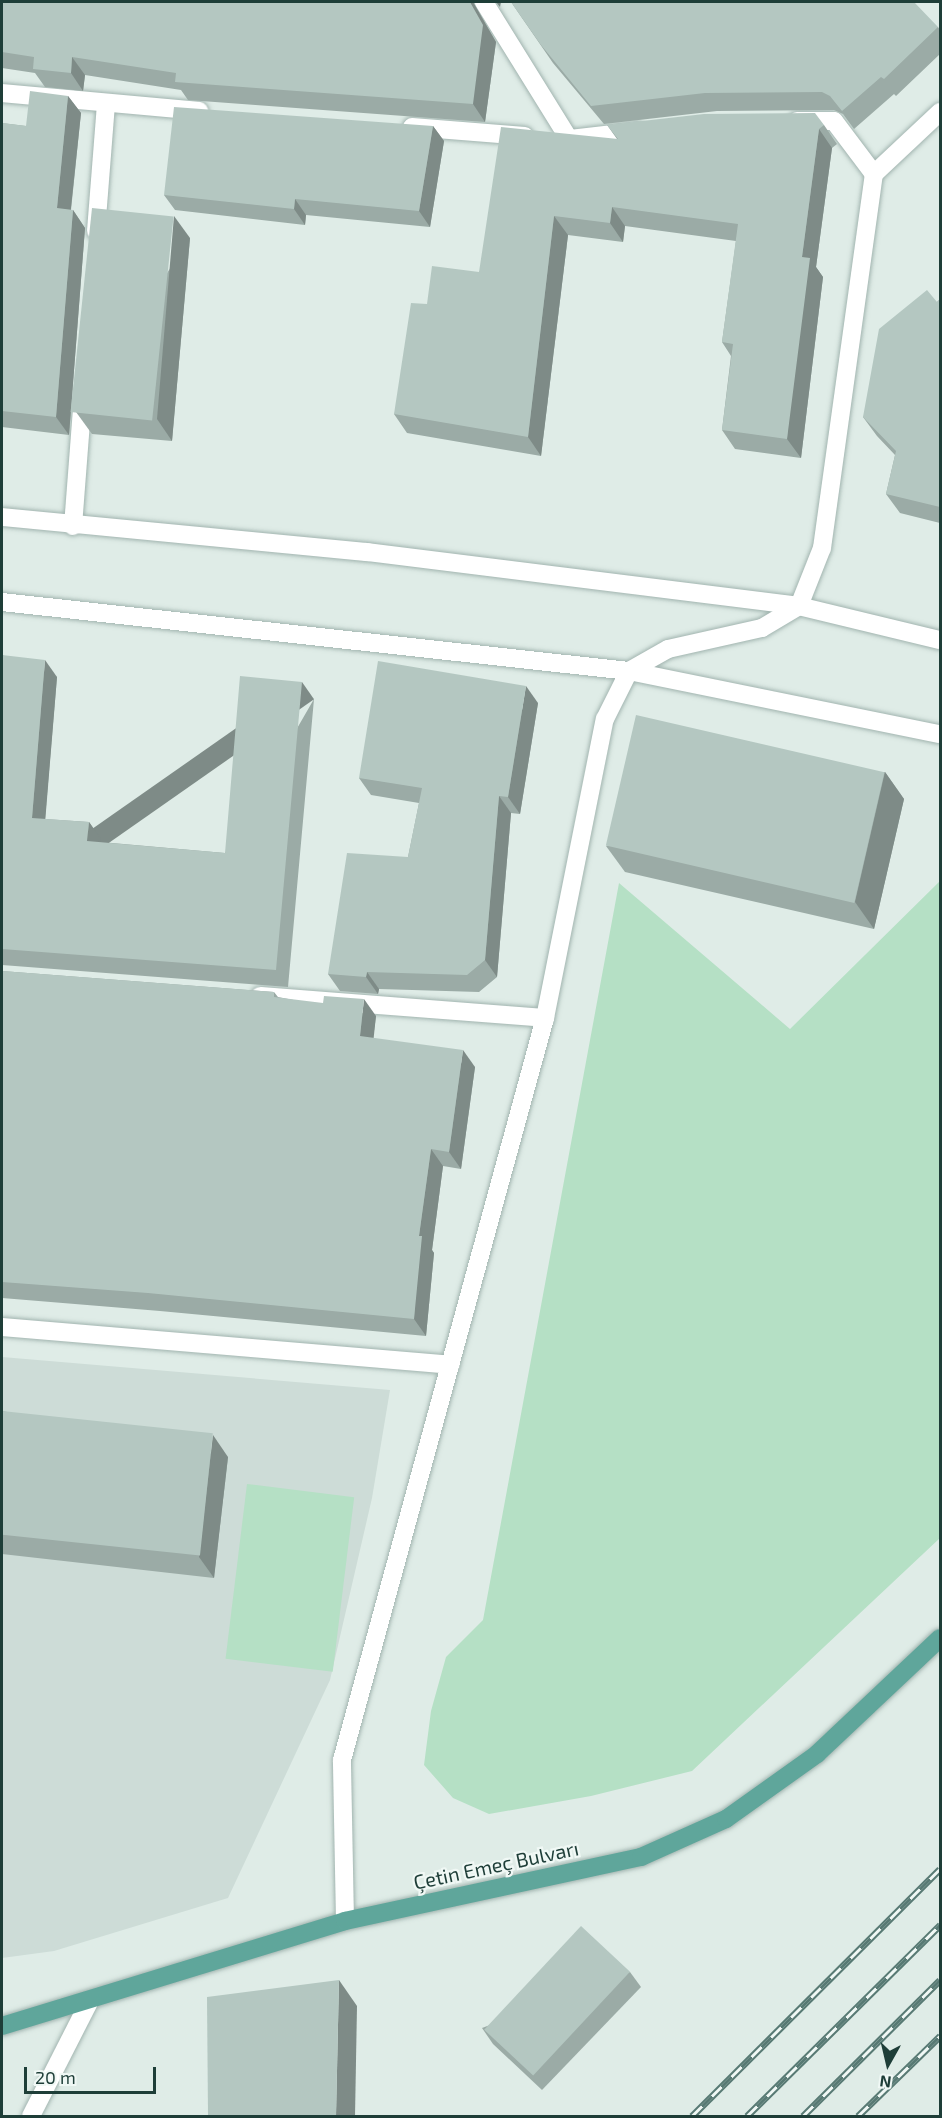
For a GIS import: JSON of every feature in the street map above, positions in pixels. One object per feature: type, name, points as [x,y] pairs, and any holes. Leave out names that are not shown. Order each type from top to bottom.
[{"type":"main road","name":"Çetin Emeç Bulvarı","points":[[2,2026],[345,1922],[641,1857],[726,1819],[818,1754],[940,1638]]},
{"type":"street","points":[[484,2],[569,139]]},
{"type":"street","points":[[2,93],[106,105],[213,112]]},
{"type":"street","points":[[95,245],[106,105]]},
{"type":"street","points":[[345,1922],[342,1760],[545,1018],[604,720],[628,671],[668,649],[762,628],[799,606],[822,548],[874,174],[940,112]]},
{"type":"street","points":[[776,122],[834,121],[874,174]]},
{"type":"street","points":[[391,126],[569,139],[660,129]]},
{"type":"street","points":[[73,526],[85,374]]},
{"type":"street","points":[[2,517],[73,526],[367,552],[799,606],[940,640]]},
{"type":"street","points":[[2,602],[628,671],[940,734]]},
{"type":"street","points":[[238,994],[545,1018]]},
{"type":"street","points":[[2,1327],[450,1365]]},
{"type":"street","points":[[31,2116],[90,2000]]},
{"type":"shaded area","points":[[2,1357],[390,1390],[372,1498],[330,1680],[228,1898],[54,1951],[2,1958]]},
{"type":"green space","points":[[940,881],[940,1538],[692,1771],[591,1796],[489,1814],[453,1798],[424,1765],[431,1711],[446,1657],[483,1620],[619,883],[790,1029]]},
{"type":"green space","points":[[247,1484],[354,1497],[333,1672],[226,1659]]},
{"type":"building","points":[[2,2],[470,2],[483,25],[473,104],[175,82],[176,73],[72,57],[71,73],[33,69],[34,57],[2,52]]},
{"type":"building","points":[[511,2],[914,2],[938,27],[884,79],[881,77],[842,111],[830,96],[822,92],[705,93],[591,106],[541,45]]},
{"type":"building","points":[[30,91],[68,96],[57,208],[73,210],[56,417],[2,411],[2,123],[26,126]]},
{"type":"building","points":[[174,107],[433,126],[419,211],[295,199],[294,209],[164,195]]},
{"type":"building","points":[[815,113],[824,125],[819,129],[802,257],[810,258],[787,439],[722,430],[733,344],[722,342],[738,224],[612,207],[610,223],[554,216],[528,437],[394,414],[411,303],[427,304],[432,266],[479,272],[501,127],[618,139],[607,125],[704,114]]},
{"type":"building","points":[[92,208],[174,217],[152,420],[71,412]]},
{"type":"building","points":[[927,290],[937,302],[940,299],[940,507],[886,494],[896,451],[863,417],[879,329]]},
{"type":"building","points":[[2,655],[45,660],[32,818],[89,822],[87,841],[225,853],[240,676],[302,682],[276,970],[2,949]]},
{"type":"building","points":[[378,661],[526,686],[508,797],[499,796],[485,960],[467,975],[367,972],[366,977],[328,974],[347,853],[408,857],[422,788],[359,778]]},
{"type":"building","points":[[636,715],[884,772],[854,903],[606,846]]},
{"type":"building","points":[[2,971],[274,992],[274,997],[323,1003],[324,996],[364,999],[360,1036],[463,1050],[449,1152],[431,1149],[419,1236],[422,1236],[414,1319],[148,1293],[2,1282]]},
{"type":"building","points":[[2,1411],[213,1433],[200,1555],[2,1535]]},
{"type":"building","points":[[581,1926],[630,1972],[533,2076],[484,2030]]},
{"type":"building","points":[[339,1980],[336,2116],[208,2116],[207,1997]]},
{"type":"railway","points":[[692,2116],[940,1869]]},
{"type":"railway","points":[[747,2116],[940,1925]]},
{"type":"railway","points":[[803,2116],[940,1980]]},
{"type":"railway","points":[[858,2116],[940,2036]]}]
